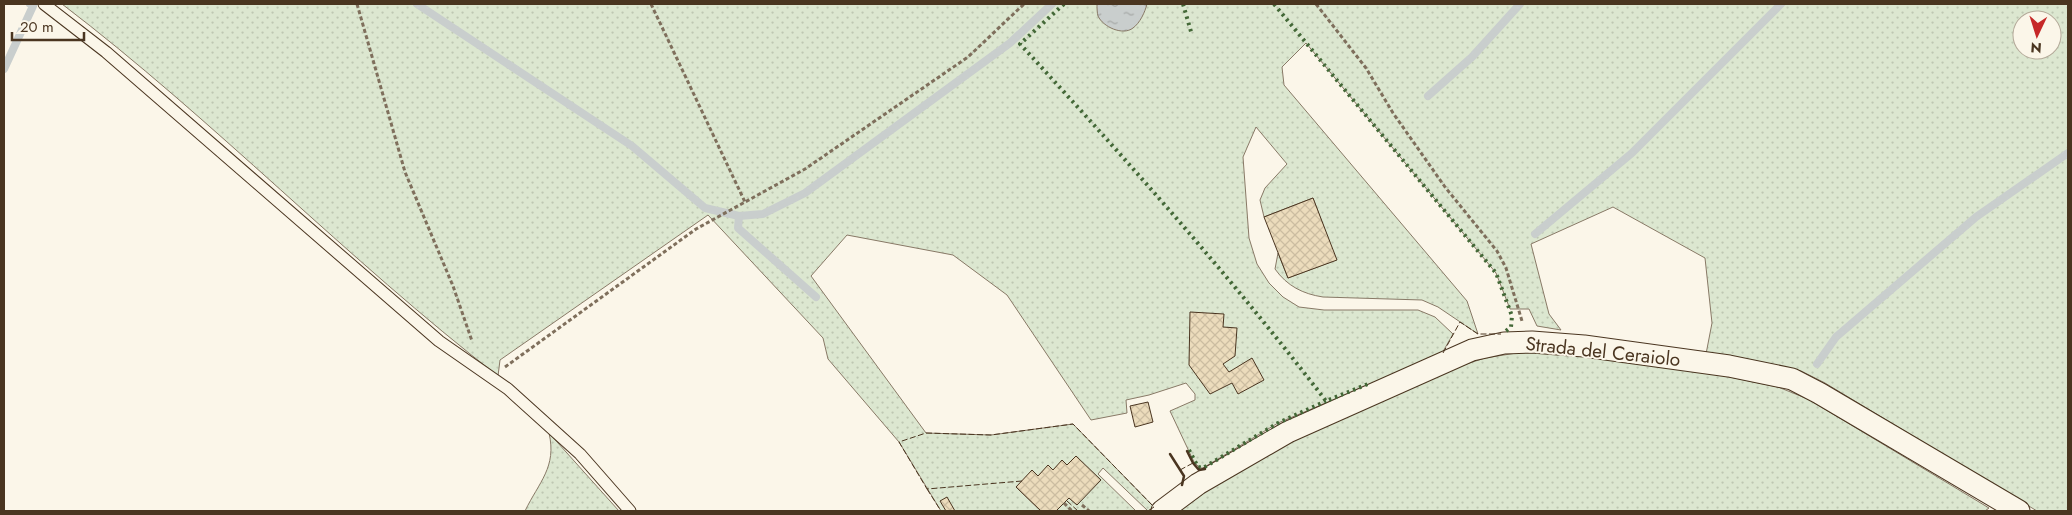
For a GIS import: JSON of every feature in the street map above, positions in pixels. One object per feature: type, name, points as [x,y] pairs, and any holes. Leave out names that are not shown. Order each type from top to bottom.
[{"type":"street","name":"Strada del Ceraiolo","points":[[1162,511],[1198,484],[1288,432],[1472,350],[1504,343],[1532,342],[1584,346],[1729,366],[1792,379],[2019,511]]},
{"type":"lane","points":[[44,4],[106,52],[438,341],[503,385],[580,454],[630,511]]},
{"type":"path","points":[[357,4],[405,172],[453,286],[482,370]]},
{"type":"path","points":[[651,4],[745,202]]},
{"type":"path","points":[[503,385],[506,366],[696,228],[805,169],[968,58],[1024,4]]},
{"type":"path","points":[[1316,4],[1366,68],[1393,113],[1445,187],[1497,250],[1506,268],[1523,325],[1532,342]]},
{"type":"path","points":[[1064,503],[1072,511]]},
{"type":"path","points":[[1082,505],[1089,511]]},
{"type":"green space","points":[[62,4],[2068,4],[2068,511],[2037,511],[1825,383],[1801,371],[1706,354],[1712,323],[1705,258],[1613,207],[1531,244],[1549,314],[1561,330],[1537,326],[1529,309],[1510,309],[1496,273],[1306,43],[1282,67],[1284,85],[1467,301],[1478,334],[1438,307],[1422,300],[1323,297],[1309,294],[1290,285],[1275,269],[1278,253],[1288,278],[1336,260],[1313,198],[1264,217],[1260,200],[1265,188],[1287,164],[1256,127],[1243,157],[1249,238],[1257,264],[1269,283],[1283,297],[1299,307],[1324,310],[1418,310],[1435,317],[1453,334],[1441,355],[1278,423],[1203,468],[1200,468],[1194,462],[1170,411],[1195,400],[1195,394],[1186,383],[1126,400],[1127,413],[1091,420],[1007,295],[953,255],[847,235],[811,276],[926,433],[991,435],[1073,424],[1154,507],[1148,511],[1103,468],[1098,474],[1136,511],[1056,511],[1069,498],[1077,505],[1067,465],[1063,461],[1053,470],[1048,466],[1038,476],[1032,471],[1016,487],[1041,511],[941,511],[899,442],[828,359],[823,338],[708,215],[500,360],[498,376],[388,285],[173,95]]},
{"type":"green space","points":[[1529,351],[1667,364],[1778,387],[1808,399],[1989,508],[1985,511],[1179,511],[1218,483],[1289,439],[1460,366],[1485,358]]},
{"type":"green space","points":[[549,433],[619,511],[525,511],[549,465],[551,445]]},
{"type":"water","points":[[1097,4],[1147,4],[1144,14],[1133,28],[1119,31],[1104,24],[1098,15]]},
{"type":"building","points":[[1313,198],[1337,260],[1288,278],[1264,217]]},
{"type":"building","points":[[1190,312],[1224,314],[1223,327],[1237,328],[1235,356],[1223,364],[1229,372],[1252,358],[1264,380],[1238,394],[1232,383],[1210,394],[1189,365]]},
{"type":"building","points":[[1148,402],[1153,422],[1135,427],[1130,406]]},
{"type":"building","points":[[1076,456],[1101,480],[1077,505],[1069,498],[1056,511],[1041,511],[1016,487],[1032,470],[1038,476],[1048,465],[1053,470],[1062,460],[1067,465]]},
{"type":"building","points":[[947,497],[955,511],[946,511],[940,501]]},
{"type":"waterway","points":[[4,69],[33,6],[30,4]]},
{"type":"waterway","points":[[417,4],[632,146],[705,208],[739,216],[763,214],[805,193],[1010,43],[1052,4]]},
{"type":"waterway","points":[[1428,96],[1472,57],[1520,4]]},
{"type":"waterway","points":[[1535,234],[1632,153],[1781,4]]},
{"type":"waterway","points":[[1817,364],[1836,337],[1976,217],[2068,153]]},
{"type":"waterway","points":[[739,216],[738,228],[816,297]]},
{"type":"hedge","points":[[1064,4],[1020,44],[1177,219],[1253,309],[1326,401],[1368,384]]},
{"type":"hedge","points":[[1183,4],[1192,35]]},
{"type":"hedge","points":[[1274,4],[1496,273],[1512,316],[1511,327],[1503,333]]},
{"type":"hedge","points":[[1189,450],[1198,467],[1203,468],[1278,423],[1326,401]]},
{"type":"fence","points":[[1443,353],[1460,322],[1478,334],[1501,334]]},
{"type":"fence","points":[[1022,481],[927,489],[899,442],[926,433],[991,435],[1073,424],[1154,507],[1148,511]]},
{"type":"fence","points":[[1180,470],[1193,463]]},
{"type":"fence","points":[[927,489],[941,511]]},
{"type":"fence","points":[[1067,501],[1078,511]]},
{"type":"wall","points":[[1187,451],[1199,470],[1205,469]]},
{"type":"wall","points":[[1170,454],[1184,476],[1182,485]]}]
